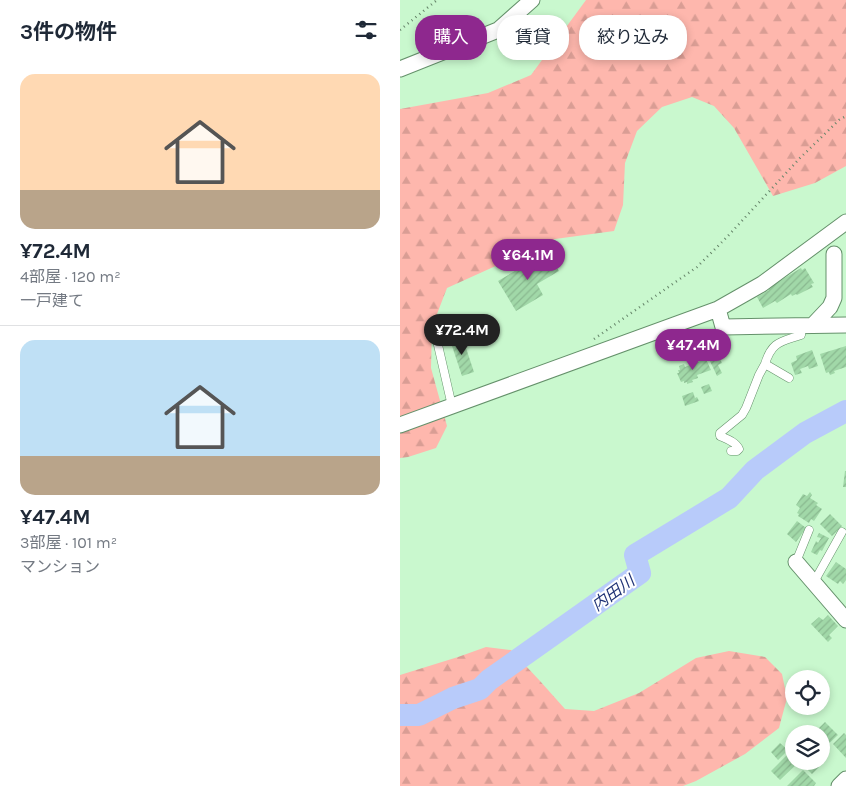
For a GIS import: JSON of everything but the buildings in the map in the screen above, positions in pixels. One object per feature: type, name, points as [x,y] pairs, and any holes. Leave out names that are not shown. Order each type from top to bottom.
[{"type":"street","points":[[400,69],[498,30],[532,0]]},
{"type":"street","points":[[400,425],[718,309],[762,284],[846,222]]},
{"type":"street","points":[[808,325],[830,307],[834,298],[834,254]]},
{"type":"street","points":[[718,309],[723,327],[846,325]]},
{"type":"street","points":[[796,562],[846,620]]},
{"type":"street","points":[[839,786],[846,779]]},
{"type":"lane","points":[[731,451],[739,449],[737,444],[720,436],[720,433],[742,415],[773,346],[801,334],[808,325]]},
{"type":"lane","points":[[438,345],[452,406]]},
{"type":"lane","points":[[765,364],[789,378]]},
{"type":"lane","points":[[796,562],[809,530]]},
{"type":"lane","points":[[814,582],[842,532]]},
{"type":"path","points":[[400,30],[437,0]]},
{"type":"path","points":[[592,340],[697,267],[800,158],[839,120],[846,116]]},
{"type":"green space","points":[[586,0],[846,0],[846,166],[815,183],[773,196],[734,128],[714,106],[692,97],[662,107],[637,131],[625,163],[623,205],[614,231],[555,239],[447,288],[432,327],[431,368],[447,426],[436,448],[400,458],[400,109],[488,93],[531,75],[542,60],[569,60],[569,23]]},
{"type":"green space","points":[[486,647],[511,650],[565,709],[594,711],[639,693],[696,658],[729,651],[765,657],[782,674],[785,688],[785,706],[779,728],[745,754],[696,781],[683,786],[400,786],[400,675]]},
{"type":"waterway","name":"内田川","points":[[400,715],[419,715],[453,698],[480,689],[489,680],[640,573],[635,555],[729,498],[755,470],[805,433],[846,411]]}]
